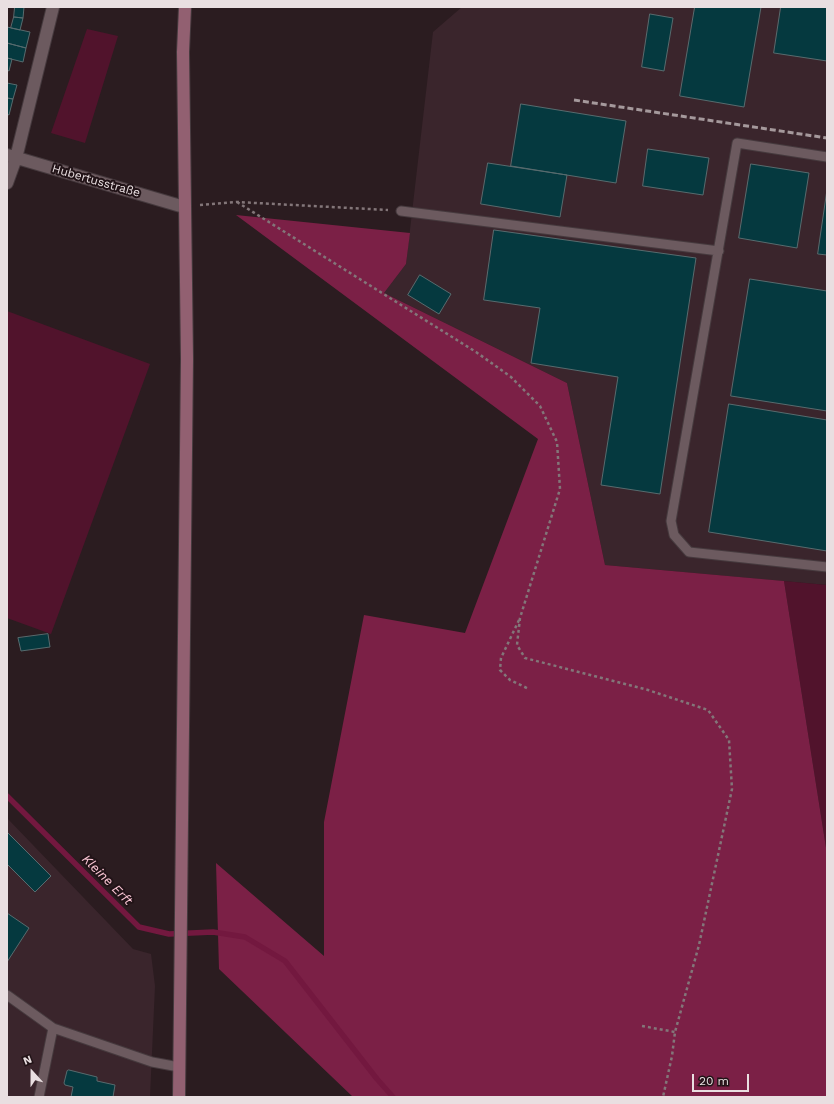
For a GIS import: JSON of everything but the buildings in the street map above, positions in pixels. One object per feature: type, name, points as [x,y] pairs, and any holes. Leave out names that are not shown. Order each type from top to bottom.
[{"type":"main road","points":[[179,1097],[187,367],[183,52],[186,7]]},
{"type":"street","points":[[7,183],[12,157],[54,7]]},
{"type":"street","name":"Hubertusstraße","points":[[12,157],[184,207]]},
{"type":"lane","points":[[827,157],[737,143],[671,521],[674,535],[689,552],[827,567]]},
{"type":"lane","points":[[401,211],[719,251]]},
{"type":"lane","points":[[7,995],[53,1028],[152,1062],[180,1067]]},
{"type":"lane","points":[[39,1097],[53,1028]]},
{"type":"path","points":[[238,202],[476,352],[511,377],[540,406],[557,442],[560,489],[520,618],[502,658],[500,670],[510,680],[530,689]]},
{"type":"path","points":[[184,207],[238,202],[401,211]]},
{"type":"path","points":[[520,618],[517,644],[525,658],[648,690],[708,710],[729,740],[732,789],[699,945],[675,1032],[672,1056],[663,1097]]},
{"type":"path","points":[[642,1026],[675,1032]]},
{"type":"shaded area","points":[[462,7],[827,7],[827,585],[605,565],[567,383],[384,293],[406,264],[433,32]]},
{"type":"shaded area","points":[[87,29],[118,36],[85,143],[51,133]]},
{"type":"shaded area","points":[[236,215],[410,233],[406,264],[384,293],[567,383],[605,565],[784,581],[827,854],[827,1097],[353,1097],[219,969],[216,863],[324,956],[324,822],[364,615],[465,633],[538,439]]},
{"type":"shaded area","points":[[7,311],[150,364],[51,634],[7,618]]},
{"type":"shaded area","points":[[784,581],[827,585],[827,854]]},
{"type":"shaded area","points":[[7,818],[133,949],[151,954],[155,986],[150,1097],[7,1097]]},
{"type":"waterway","name":"Kleine Erft","points":[[7,796],[139,927],[169,934],[213,932],[245,937],[285,961],[377,1079],[393,1097]]},
{"type":"railway","points":[[574,100],[827,138]]}]
